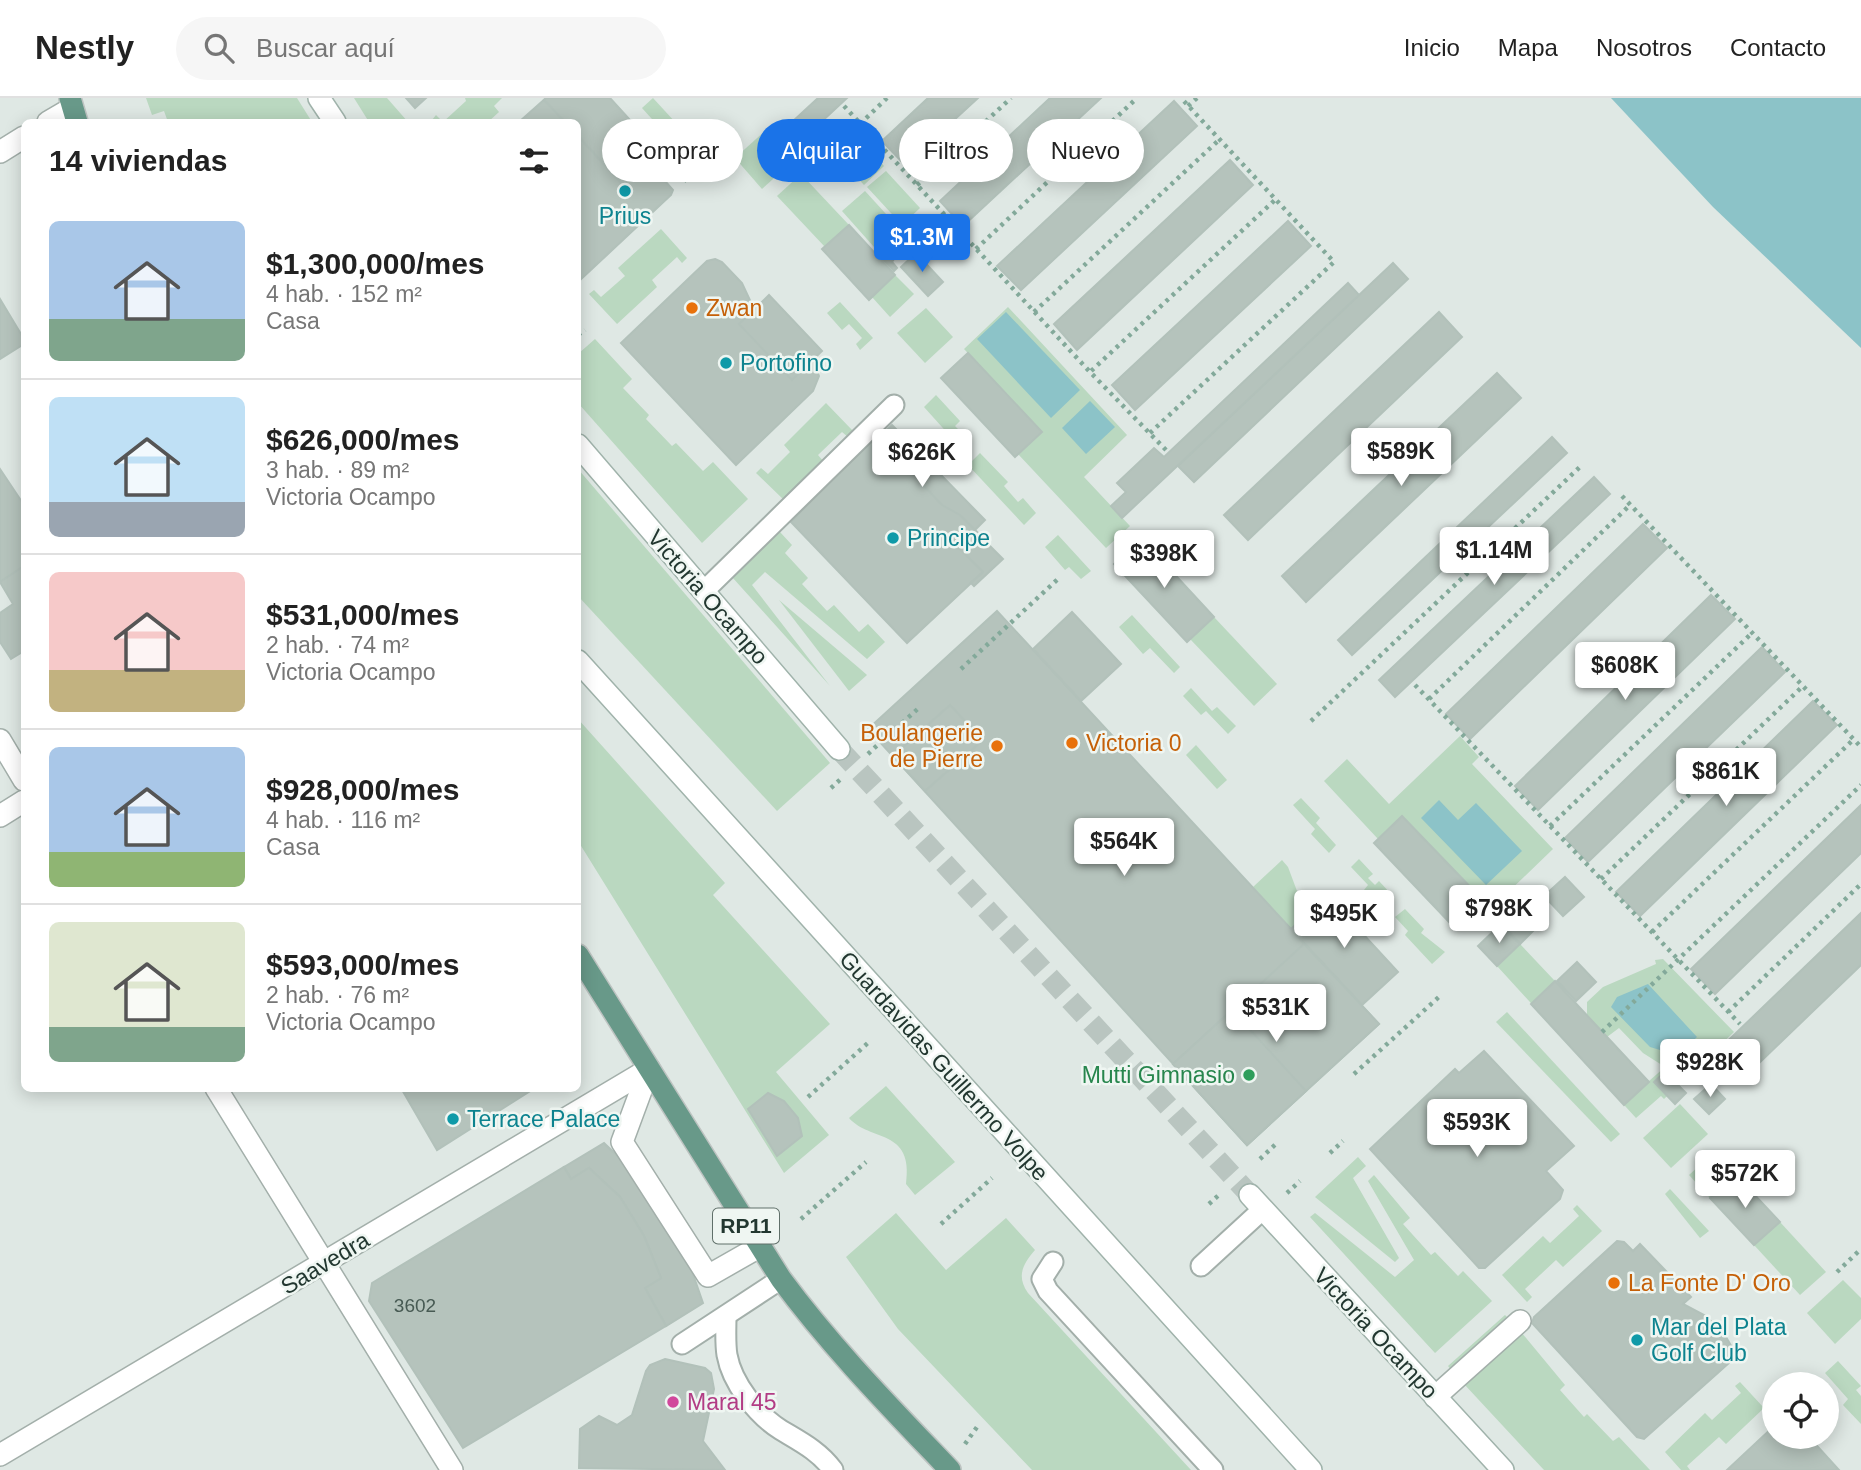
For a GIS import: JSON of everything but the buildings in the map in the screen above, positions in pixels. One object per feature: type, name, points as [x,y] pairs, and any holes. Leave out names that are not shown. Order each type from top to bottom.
[{"type":"main road","points":[[319,98],[333,119]]},
{"type":"main road","points":[[54,119],[73,109]]},
{"type":"main road","points":[[0,152],[21,139]]},
{"type":"main road","name":"Victoria Ocampo","points":[[581,448],[839,749]]},
{"type":"main road","name":"Guardavidas Guillermo Volpe","points":[[581,665],[1305,1468]]},
{"type":"main road","points":[[0,740],[21,775]]},
{"type":"main road","points":[[0,816],[21,803]]},
{"type":"main road","name":"RP11","points":[[581,960],[781,1279],[831,1344],[950,1470]]},
{"type":"main road","points":[[649,1069],[622,1142],[708,1276],[759,1247]]},
{"type":"main road","name":"Saavedra","points":[[0,1455],[649,1069]]},
{"type":"main road","points":[[218,1092],[452,1470]]},
{"type":"main road","name":"Victoria Ocampo","points":[[1256,1202],[1503,1470]]},
{"type":"main road","points":[[1436,1397],[1520,1321]]},
{"type":"lane","points":[[704,591],[894,405]]},
{"type":"lane","points":[[1201,1266],[1256,1202]]},
{"type":"lane","points":[[1052,1262],[1042,1279],[1048,1291],[1213,1470]]},
{"type":"lane","points":[[682,1345],[781,1279]]},
{"type":"lane","points":[[726,1317],[727,1355],[736,1379],[757,1410],[779,1429],[824,1458],[833,1470]]},
{"type":"path","points":[[865,119],[887,98]]},
{"type":"path","points":[[917,185],[1012,98]]},
{"type":"path","points":[[976,249],[1137,98]]},
{"type":"path","points":[[1150,433],[1334,262],[1181,98]]},
{"type":"path","points":[[1188,106],[1197,98]]},
{"type":"path","points":[[844,106],[856,119]]},
{"type":"path","points":[[1034,312],[1220,139]]},
{"type":"path","points":[[885,151],[1166,450]]},
{"type":"path","points":[[1090,372],[1276,199]]},
{"type":"path","points":[[1311,721],[1582,464]]},
{"type":"path","points":[[1622,496],[1861,747]]},
{"type":"path","points":[[1429,699],[1630,505]]},
{"type":"path","points":[[961,669],[1059,578]]},
{"type":"path","points":[[1550,826],[1752,633]]},
{"type":"path","points":[[1415,685],[1740,1024]]},
{"type":"path","points":[[1601,879],[1803,686]]},
{"type":"path","points":[[902,723],[920,706]]},
{"type":"path","points":[[865,757],[886,737]]},
{"type":"path","points":[[1652,932],[1854,739]]},
{"type":"path","points":[[1602,1032],[1861,785]]},
{"type":"path","points":[[1728,1012],[1861,884]]},
{"type":"path","points":[[1354,1074],[1440,996]]},
{"type":"path","points":[[808,1097],[869,1042]]},
{"type":"path","points":[[1330,1153],[1343,1141]]},
{"type":"path","points":[[1260,1159],[1278,1142]]},
{"type":"path","points":[[801,1219],[866,1162]]},
{"type":"path","points":[[941,1224],[992,1178]]},
{"type":"path","points":[[1287,1193],[1300,1181]]},
{"type":"path","points":[[1209,1204],[1222,1193]]},
{"type":"path","points":[[1837,1272],[1861,1250]]},
{"type":"green space","points":[[146,98],[297,98],[310,119],[167,119],[164,111],[152,115]]},
{"type":"green space","points":[[354,98],[387,98],[405,119],[367,119]]},
{"type":"green space","points":[[465,98],[502,98],[494,106],[499,112],[491,119],[446,119],[466,101]]},
{"type":"green space","points":[[653,98],[672,119],[652,119],[642,108]]},
{"type":"green space","points":[[757,138],[757,182],[770,182],[762,189],[743,167],[743,151]]},
{"type":"green space","points":[[885,172],[920,208],[902,225],[867,187],[873,182],[885,182]]},
{"type":"green space","points":[[792,182],[809,182],[849,225],[825,247],[777,196]]},
{"type":"green space","points":[[865,191],[897,226],[874,247],[842,211]]},
{"type":"green space","points":[[661,229],[687,258],[682,263],[677,257],[652,280],[657,287],[617,324],[589,294],[594,290],[601,297],[625,276],[618,268]]},
{"type":"green space","points":[[895,275],[914,294],[890,317],[872,297]]},
{"type":"green space","points":[[840,302],[873,338],[860,350],[856,344],[862,338],[849,324],[842,330],[827,313]]},
{"type":"green space","points":[[1008,307],[1127,435],[1084,477],[1130,526],[1106,548],[1018,454],[1042,432],[964,349]]},
{"type":"green space","points":[[926,308],[953,337],[925,363],[897,333]]},
{"type":"green space","points":[[595,339],[632,379],[623,388],[649,415],[646,419],[672,446],[676,443],[703,471],[713,462],[748,499],[702,543],[581,406],[581,351]]},
{"type":"green space","points":[[936,395],[960,421],[955,426],[968,439],[960,447],[924,407]]},
{"type":"green space","points":[[826,403],[853,431],[848,437],[842,432],[818,455],[824,462],[785,501],[756,473],[761,468],[768,474],[790,452],[784,445]]},
{"type":"green space","points":[[980,453],[1008,482],[1004,486],[1018,502],[1023,498],[1036,513],[1024,525],[968,465]]},
{"type":"green space","points":[[581,472],[830,763],[777,811],[581,599]]},
{"type":"green space","points":[[780,532],[792,545],[785,553],[808,578],[802,584],[827,611],[834,605],[859,632],[868,624],[885,642],[867,659],[765,572],[752,585],[830,686],[732,577]]},
{"type":"green space","points":[[1058,535],[1091,571],[1081,579],[1069,567],[1065,570],[1045,547]]},
{"type":"green space","points":[[779,600],[859,668],[867,675],[849,691]]},
{"type":"green space","points":[[1132,615],[1180,667],[1174,673],[1150,648],[1143,654],[1119,627]]},
{"type":"green space","points":[[1214,617],[1277,684],[1254,706],[1190,639]]},
{"type":"green space","points":[[1191,688],[1212,711],[1217,707],[1236,726],[1228,734],[1206,711],[1201,715],[1183,696]]},
{"type":"green space","points":[[581,722],[725,883],[713,895],[830,1024],[776,1072],[829,1135],[784,1173],[581,846]]},
{"type":"green space","points":[[1460,736],[1479,757],[1472,764],[1553,849],[1473,926],[1462,914],[1480,897],[1402,816],[1378,839],[1324,781],[1347,759],[1389,804]]},
{"type":"green space","points":[[1196,745],[1227,780],[1217,789],[1186,755]]},
{"type":"green space","points":[[1301,798],[1320,818],[1316,823],[1336,845],[1329,853],[1311,834],[1315,829],[1293,805]]},
{"type":"green space","points":[[1359,859],[1373,874],[1368,878],[1375,885],[1379,881],[1390,893],[1378,905],[1364,890],[1368,885],[1351,867]]},
{"type":"green space","points":[[1282,860],[1288,867],[1306,915],[1291,929],[1253,887]]},
{"type":"green space","points":[[1405,909],[1424,929],[1421,933],[1445,952],[1432,964],[1405,935],[1408,931],[1395,917]]},
{"type":"green space","points":[[1520,944],[1587,1015],[1587,1002],[1603,987],[1656,964],[1655,960],[1663,959],[1734,1032],[1664,1099],[1661,1096],[1636,1118],[1497,966]],"holes":[[[1619,1028],[1643,1053],[1665,1067],[1649,1081],[1607,1037]]]},
{"type":"green space","points":[[1507,1012],[1620,1134],[1611,1142],[1496,1022]]},
{"type":"green space","points":[[886,1086],[955,1162],[915,1195],[906,1184],[907,1166],[897,1145],[849,1118]]},
{"type":"green space","points":[[1680,1104],[1708,1134],[1671,1168],[1643,1138]]},
{"type":"green space","points":[[1714,1152],[1735,1174],[1710,1198],[1689,1175]]},
{"type":"green space","points":[[1358,1157],[1366,1166],[1353,1178],[1399,1258],[1395,1262],[1315,1197]]},
{"type":"green space","points":[[1374,1175],[1410,1218],[1403,1224],[1431,1255],[1435,1252],[1458,1276],[1463,1271],[1492,1301],[1435,1353],[1310,1217],[1315,1213],[1395,1277],[1414,1260],[1368,1181]]},
{"type":"green space","points":[[1670,1189],[1709,1231],[1700,1238],[1665,1194]]},
{"type":"green space","points":[[1577,1205],[1602,1231],[1563,1267],[1556,1260],[1525,1289],[1532,1297],[1527,1302],[1502,1275],[1543,1236],[1550,1243],[1579,1216],[1573,1209]]},
{"type":"green space","points":[[896,1213],[946,1270],[1006,1218],[1035,1250],[1027,1260],[1022,1276],[1028,1293],[1191,1470],[1032,1470],[898,1329],[846,1257]]},
{"type":"green space","points":[[1780,1222],[1826,1272],[1800,1295],[1754,1245]]},
{"type":"green space","points":[[1843,1280],[1861,1298],[1861,1319],[1835,1344],[1807,1313]]},
{"type":"green space","points":[[1505,1315],[1509,1319],[1452,1371],[1448,1366]]},
{"type":"green space","points":[[1521,1332],[1565,1385],[1560,1390],[1584,1417],[1587,1414],[1613,1441],[1619,1437],[1650,1470],[1544,1470],[1464,1384]]},
{"type":"green space","points":[[1838,1361],[1861,1386],[1856,1390],[1861,1396],[1861,1424],[1843,1405],[1848,1399],[1839,1389],[1839,1372],[1826,1372]]},
{"type":"green space","points":[[1740,1382],[1762,1406],[1762,1410],[1726,1444],[1719,1437],[1687,1466],[1690,1470],[1681,1470],[1665,1452],[1705,1413],[1712,1420],[1741,1393],[1735,1386]]},
{"type":"water","points":[[1611,98],[1861,98],[1861,348],[1713,207]]},
{"type":"water","points":[[1006,312],[1080,390],[1051,418],[977,339]]},
{"type":"water","points":[[1090,401],[1115,427],[1086,454],[1062,428]]},
{"type":"water","points":[[1439,800],[1458,820],[1476,803],[1522,851],[1486,885],[1421,818]]},
{"type":"water","points":[[1648,984],[1697,1037],[1672,1061],[1660,1050],[1650,1047],[1611,1007],[1617,997]]},
{"type":"tunnel","points":[[839,749],[1250,1195]]},
{"type":"place","name":"Prius","points":[[625,191]]},
{"type":"place","name":"Zwan","points":[[692,308]]},
{"type":"place","name":"Portofino","points":[[726,363]]},
{"type":"place","name":"Principe","points":[[893,538]]},
{"type":"place","name":"Victoria 0","points":[[1072,743]]},
{"type":"place","name":"Boulangerie de Pierre","points":[[997,746]]},
{"type":"place","name":"Mutti Gimnasio","points":[[1249,1075]]},
{"type":"place","name":"Terrace Palace","points":[[453,1119]]},
{"type":"place","name":"La Fonte D' Oro","points":[[1614,1283]]},
{"type":"place","name":"Mar del Plata Golf Club","points":[[1637,1340]]},
{"type":"place","name":"Maral 45","points":[[673,1402]]}]
